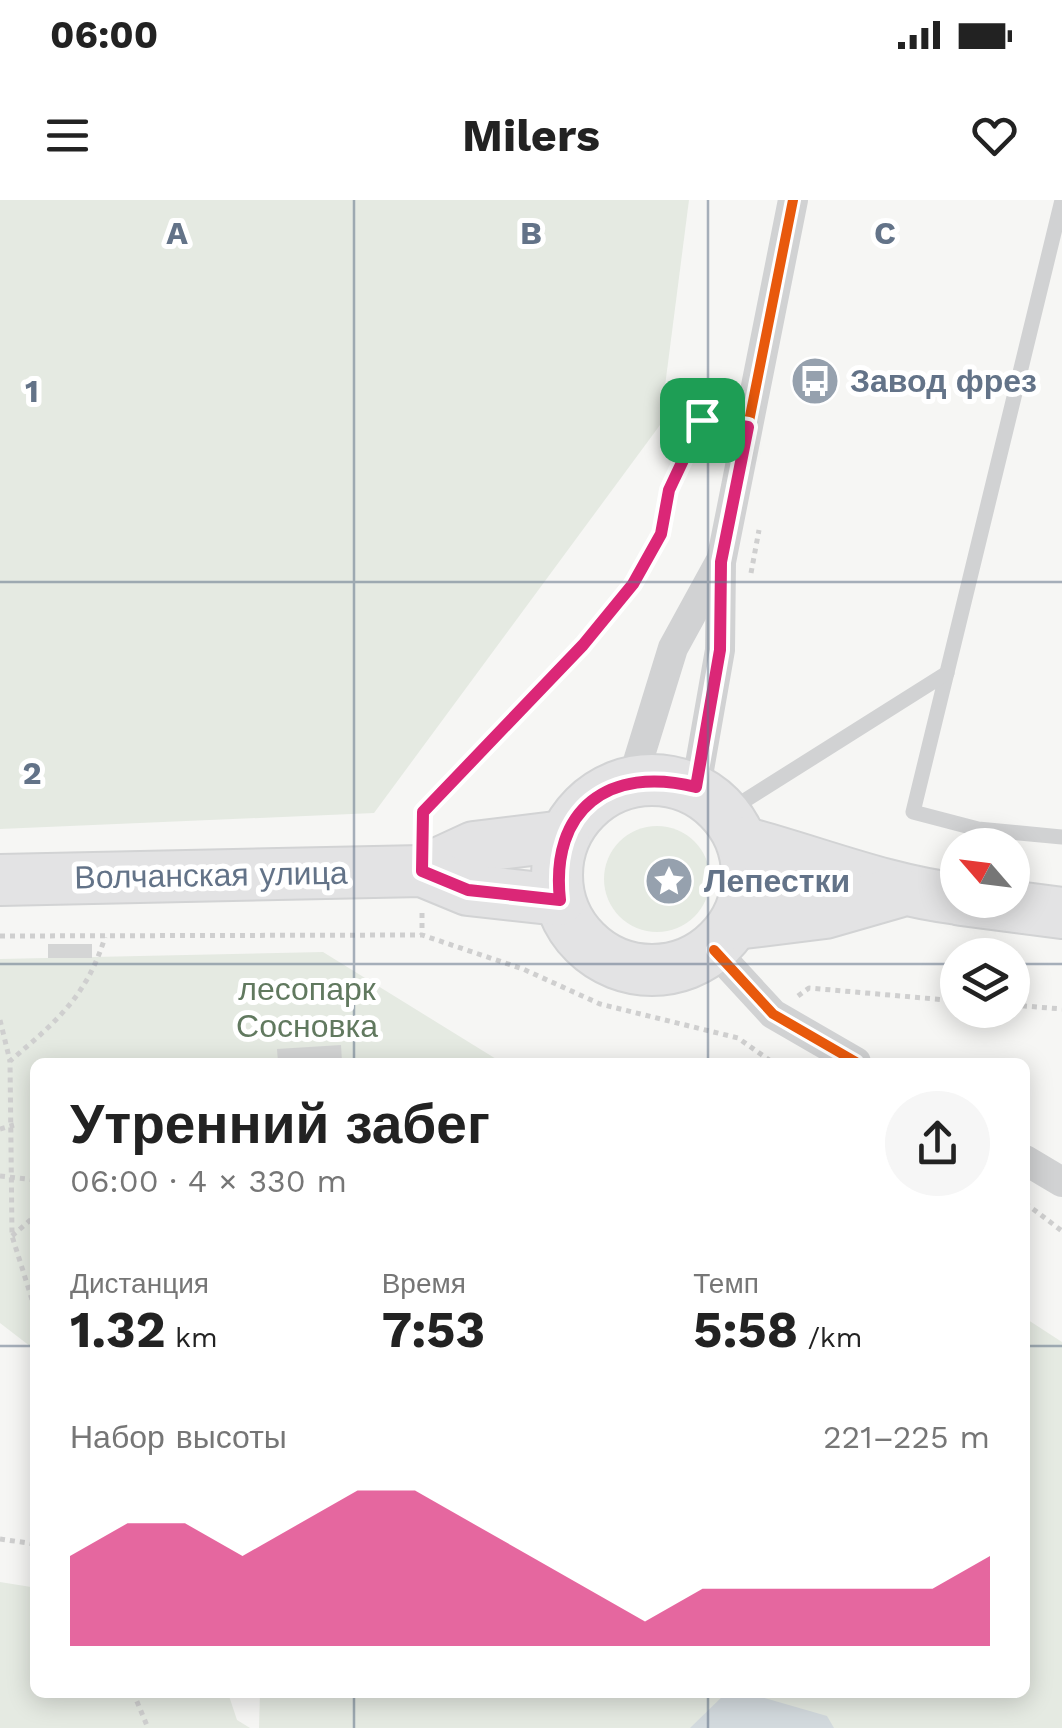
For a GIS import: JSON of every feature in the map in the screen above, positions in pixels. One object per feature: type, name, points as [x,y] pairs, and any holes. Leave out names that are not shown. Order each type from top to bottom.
[{"type":"main road","points":[[898,892],[724,937],[686,964],[655,971],[624,967],[595,952],[572,930],[560,900],[556,868],[564,836],[580,812],[604,791],[632,781],[664,779],[721,814],[840,868],[898,892],[940,897]]},
{"type":"main road","points":[[721,814],[748,868],[746,894],[724,937]]},
{"type":"main road","name":"Волчанская улица","points":[[0,880],[422,871],[474,847],[564,836]]},
{"type":"main road","name":"Волчанская улица","points":[[422,871],[468,890],[560,900]]},
{"type":"main road","points":[[1030,909],[1062,913]]},
{"type":"street","points":[[721,814],[721,562],[793,200]]},
{"type":"street","points":[[632,781],[673,648],[721,562]]},
{"type":"street","points":[[724,937],[773,1014],[849,1058]]},
{"type":"street","points":[[1030,1163],[1062,1182]]},
{"type":"lane","points":[[1062,200],[912,812],[978,829],[1062,837]]},
{"type":"lane","points":[[721,814],[947,673]]},
{"type":"path","points":[[422,935],[423,812],[583,645],[633,584],[661,534],[669,490],[702,420],[748,427]]},
{"type":"path","points":[[0,936],[422,935],[523,969],[600,1004],[738,1038],[766,1058]]},
{"type":"path","points":[[10,1061],[61,1018],[94,973],[106,936]]},
{"type":"path","points":[[738,1038],[810,988],[940,999]]},
{"type":"path","points":[[1030,1006],[1062,1009]]},
{"type":"path","points":[[0,1020],[10,1061],[14,1125],[10,1180],[12,1236],[30,1293]]},
{"type":"path","points":[[0,1129],[14,1125]]},
{"type":"path","points":[[0,1176],[30,1180]]},
{"type":"path","points":[[1030,1207],[1062,1231]]},
{"type":"path","points":[[12,1236],[30,1220]]},
{"type":"path","points":[[0,1539],[30,1543]]},
{"type":"path","points":[[136,1698],[148,1728]]},
{"type":"green space","points":[[0,200],[689,200],[660,425],[374,813],[0,829]]},
{"type":"green space","points":[[657,826],[677,830],[694,842],[706,859],[710,879],[706,899],[694,916],[677,928],[657,932],[637,928],[620,916],[608,899],[604,879],[608,859],[620,842],[637,830]]},
{"type":"green space","name":"лесопарк Сосновка","points":[[323,952],[495,1058],[30,1058],[30,1346],[0,1323],[0,959]]},
{"type":"green space","points":[[1030,1321],[1062,1342],[1062,1728],[259,1728],[260,1698],[1030,1698]]},
{"type":"green space","points":[[0,1582],[30,1587],[30,1698],[230,1698],[237,1720],[250,1728],[0,1728]]},
{"type":"shaded area","points":[[721,1698],[764,1698],[827,1716],[834,1728],[690,1728]]},
{"type":"building","points":[[48,944],[92,944],[92,958],[48,958]]},
{"type":"building","points":[[341,1045],[342,1058],[278,1058],[277,1049]]},
{"type":"cycle path","points":[[696,787],[720,650],[721,562],[793,200]]},
{"type":"cycle path","points":[[714,950],[773,1014],[849,1058]]},
{"type":"place","name":"Завод фрез","points":[[815,381]]},
{"type":"place","name":"Лепестки","points":[[669,881]]},
{"type":"route","points":[[702,420],[748,427],[721,562],[720,650],[696,787],[664,779],[632,781],[604,791],[580,812],[564,836],[556,868],[560,900],[468,890],[422,871],[423,812],[583,645],[633,584],[661,534],[669,490],[702,420]]}]
